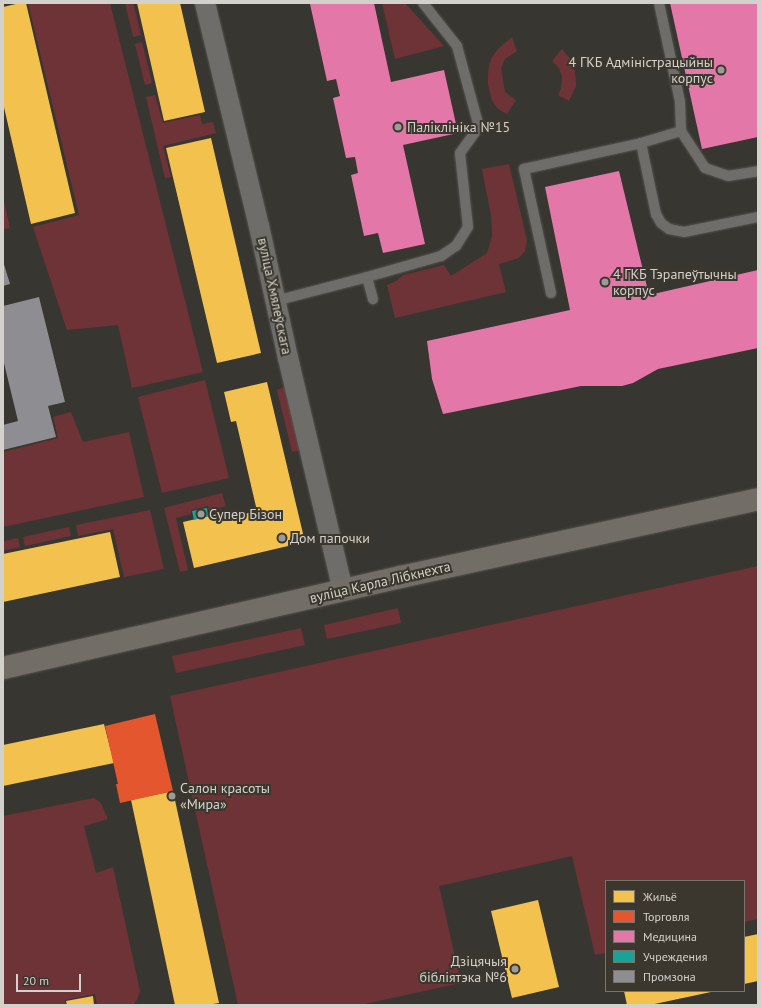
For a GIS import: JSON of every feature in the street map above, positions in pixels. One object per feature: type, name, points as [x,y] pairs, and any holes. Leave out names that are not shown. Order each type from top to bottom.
[{"type":"main road","name":"вуліца Карла Лібкнехта","points":[[3,668],[343,590],[758,499]]},
{"type":"street","name":"вуліца Хмялеўскага","points":[[205,3],[259,226],[275,301],[343,590]]},
{"type":"lane","points":[[275,301],[441,256],[456,246],[468,227],[460,153],[478,127],[457,46],[423,3]]},
{"type":"lane","points":[[660,3],[680,102],[681,131],[705,168],[728,176],[758,171]]},
{"type":"lane","points":[[551,293],[524,168],[641,143],[681,131]]},
{"type":"lane","points":[[641,143],[656,214],[661,223],[669,229],[684,232],[758,217]]},
{"type":"lane","points":[[367,277],[373,299]]},
{"type":"shaded area","points":[[28,3],[110,3],[203,372],[132,388],[118,325],[67,330],[33,227],[79,215]]},
{"type":"shaded area","points":[[125,3],[133,3],[141,35],[133,37]]},
{"type":"shaded area","points":[[382,3],[405,3],[444,46],[395,59]]},
{"type":"shaded area","points":[[512,37],[517,51],[505,59],[501,68],[505,92],[516,100],[507,114],[498,109],[492,101],[488,85],[488,75],[492,57],[498,49]]},
{"type":"shaded area","points":[[142,42],[152,83],[145,85],[135,44]]},
{"type":"shaded area","points":[[562,49],[571,60],[575,71],[576,86],[569,101],[558,95],[561,88],[562,77],[559,68],[552,61]]},
{"type":"shaded area","points":[[155,95],[163,123],[200,115],[202,124],[213,122],[216,133],[163,146],[171,177],[165,178],[146,97]]},
{"type":"shaded area","points":[[509,164],[527,240],[525,251],[519,258],[499,264],[506,292],[395,318],[387,285],[396,281],[403,275],[444,265],[451,276],[487,253],[492,236],[491,215],[482,169]]},
{"type":"shaded area","points":[[3,197],[10,228],[3,229]]},
{"type":"shaded area","points":[[205,380],[229,478],[162,493],[138,397]]},
{"type":"shaded area","points":[[285,387],[301,450],[292,452],[277,390]]},
{"type":"shaded area","points":[[71,412],[83,442],[129,432],[144,497],[3,527],[3,452],[58,438],[53,417]]},
{"type":"shaded area","points":[[222,493],[226,506],[209,511],[208,506],[191,510],[191,514],[176,518],[188,570],[180,572],[164,508]]},
{"type":"shaded area","points":[[150,510],[164,569],[124,577],[113,529],[78,536],[76,525]]},
{"type":"shaded area","points":[[69,527],[71,536],[25,546],[23,537]]},
{"type":"shaded area","points":[[18,538],[20,547],[3,551],[3,541]]},
{"type":"shaded area","points":[[758,566],[758,919],[745,922],[745,880],[605,880],[605,953],[595,955],[572,856],[439,886],[461,983],[360,1005],[238,1005],[170,696]]},
{"type":"shaded area","points":[[398,608],[401,623],[327,639],[324,625]]},
{"type":"shaded area","points":[[301,628],[305,645],[176,673],[172,656]]},
{"type":"shaded area","points":[[94,798],[101,803],[108,819],[84,826],[96,873],[113,867],[140,991],[137,1000],[133,1005],[97,1005],[95,994],[65,1000],[66,1005],[3,1005],[3,816]]},
{"type":"building: Жильё","points":[[26,3],[75,213],[31,224],[3,103],[3,7]]},
{"type":"building: Жильё","points":[[137,3],[180,3],[205,112],[164,121]]},
{"type":"building: Жильё","points":[[211,138],[261,353],[217,363],[166,148]]},
{"type":"building: Жильё","points":[[267,382],[305,542],[194,568],[183,522],[218,514],[219,520],[257,511],[236,421],[231,422],[224,392]]},
{"type":"building: Жильё","points":[[110,532],[120,577],[3,602],[3,554]]},
{"type":"building: Жильё","points":[[104,724],[114,763],[3,786],[3,745]]},
{"type":"building: Жильё","points":[[173,791],[219,1003],[207,1005],[175,1005],[131,800]]},
{"type":"building: Жильё","points":[[538,900],[559,987],[512,998],[491,911]]},
{"type":"building: Жильё","points":[[758,934],[758,981],[745,984],[745,937]]},
{"type":"building: Жильё","points":[[624,992],[711,992],[650,1005],[627,1005]]},
{"type":"building: Жильё","points":[[93,996],[94,1005],[67,1005],[66,1001]]},
{"type":"building: Торговля","points":[[155,714],[173,791],[120,803],[116,784],[118,784],[105,726]]},
{"type":"building: Медицина","name":"Паліклініка №15","points":[[374,3],[391,82],[444,70],[458,133],[403,145],[425,244],[383,253],[378,233],[364,236],[351,175],[358,173],[355,157],[346,158],[333,98],[340,96],[336,79],[327,81],[310,4]]},
{"type":"building: Медицина","name":"4 ГКБ Адміністрацыйны корпус","points":[[670,3],[758,3],[758,137],[702,149]]},
{"type":"building: Медицина","name":"4 ГКБ Тэрапеўтычны корпус","points":[[619,171],[649,295],[758,270],[758,348],[658,369],[633,383],[622,386],[581,386],[443,414],[432,379],[427,341],[570,310],[545,187]]},
{"type":"building: Учреждения","points":[[207,508],[208,516],[194,520],[192,511]]},
{"type":"building: Промзона","points":[[3,261],[10,284],[3,286]]},
{"type":"building: Промзона","points":[[39,297],[65,402],[48,406],[56,437],[3,450],[3,425],[18,421],[3,359],[3,306]]},
{"type":"place","name":"4 ГКБ Адміністрацыйны корпус","points":[[721,70]]},
{"type":"place","name":"Паліклініка №15","points":[[398,127]]},
{"type":"place","name":"4 ГКБ Тэрапеўтычны корпус","points":[[605,282]]},
{"type":"place","name":"Супер Бізон","points":[[201,514]]},
{"type":"place","name":"Дом папочки","points":[[282,538]]},
{"type":"place","name":"Салон красоты «Мира»","points":[[172,796]]},
{"type":"place","name":"Дзіцячыя бібліятэка №6","points":[[515,969]]}]
